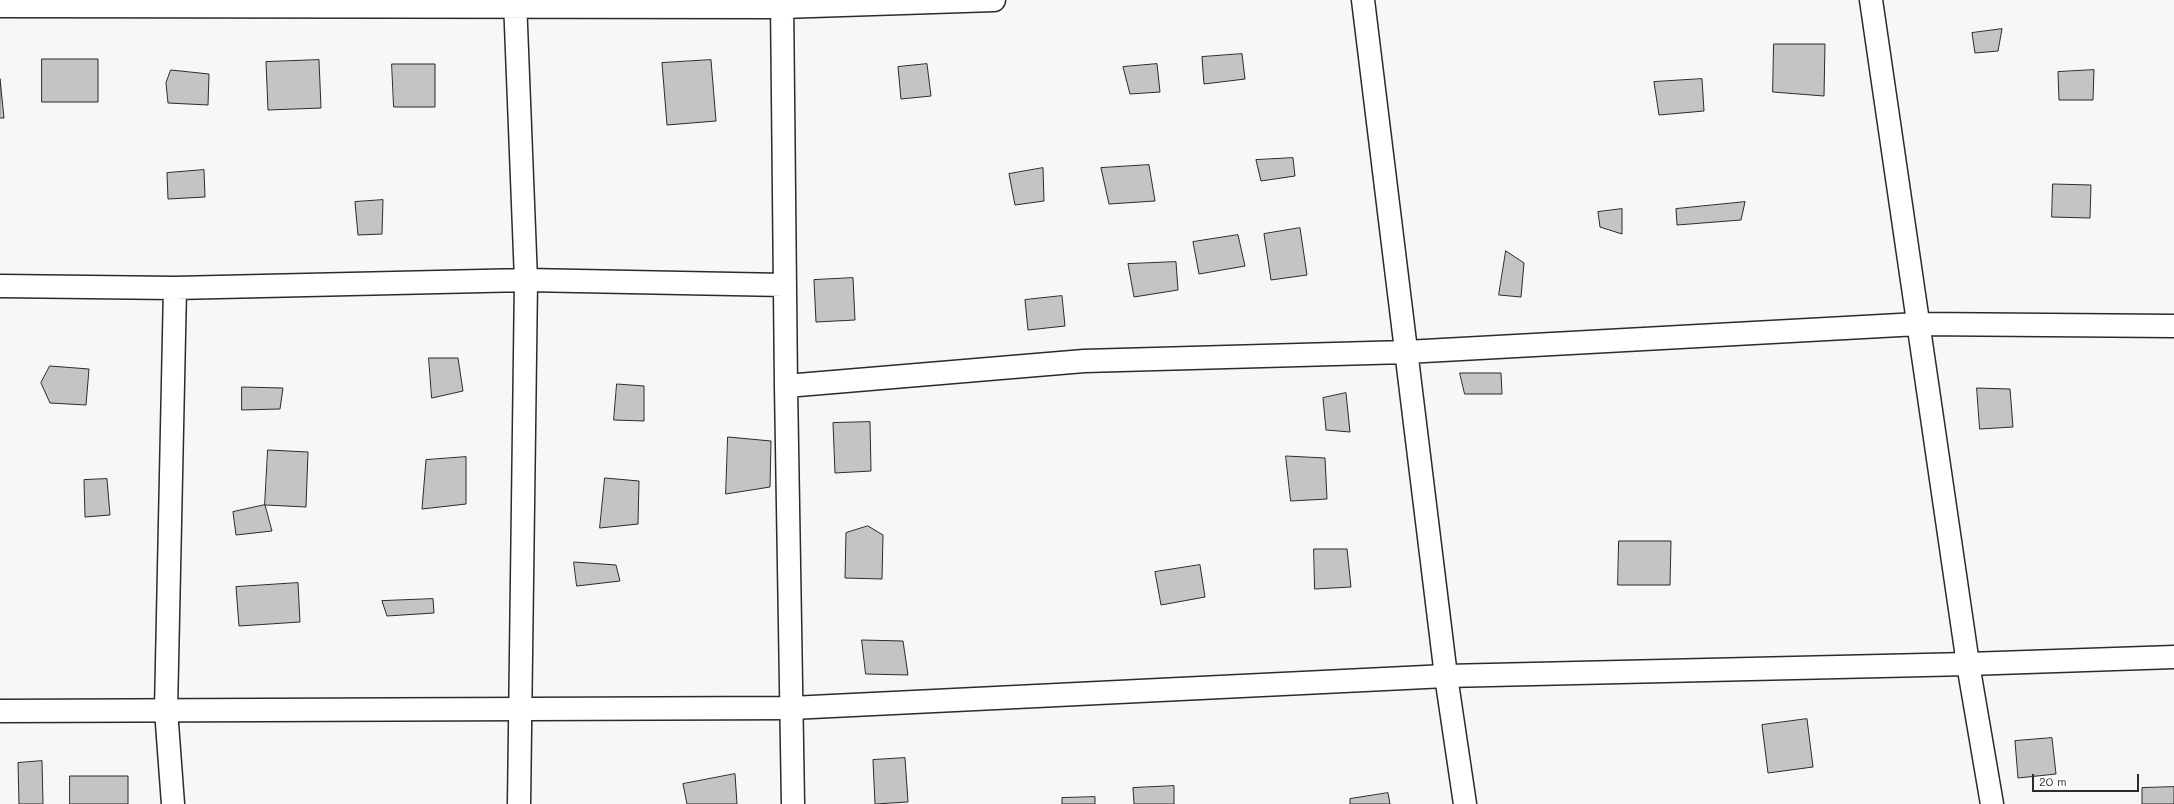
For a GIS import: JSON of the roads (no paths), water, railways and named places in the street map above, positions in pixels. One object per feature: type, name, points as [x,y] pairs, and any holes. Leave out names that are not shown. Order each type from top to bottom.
[{"type":"street","points":[[0,6],[782,3],[994,0]]},
{"type":"street","points":[[1363,0],[1446,676],[1465,804]]},
{"type":"street","points":[[1871,0],[1968,664],[1992,804]]},
{"type":"street","points":[[782,3],[784,285],[793,804]]},
{"type":"street","points":[[515,4],[526,280],[519,804]]},
{"type":"street","points":[[0,286],[175,288],[526,280],[784,285]]},
{"type":"street","points":[[173,804],[166,710],[175,288]]},
{"type":"street","points":[[786,386],[1084,361],[1406,352],[1918,324],[2174,326]]},
{"type":"street","points":[[0,711],[791,708],[1446,676],[1968,664],[2174,657]]}]
